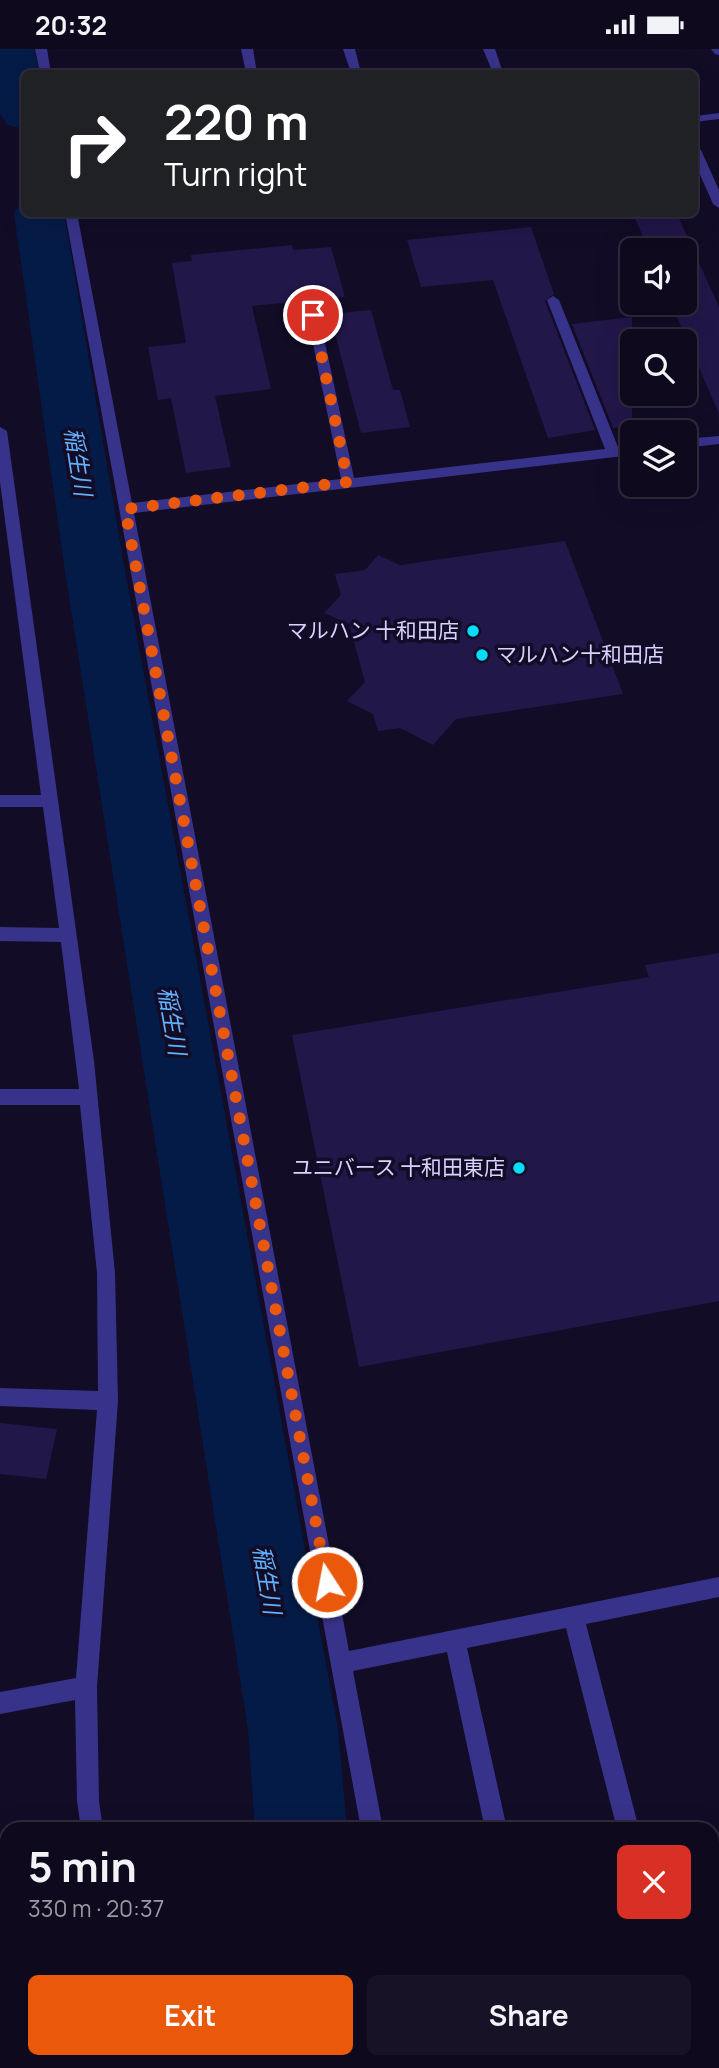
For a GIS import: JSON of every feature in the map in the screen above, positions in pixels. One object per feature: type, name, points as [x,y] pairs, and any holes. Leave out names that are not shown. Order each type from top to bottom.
[{"type":"street","points":[[41,49],[45,70]]},
{"type":"street","points":[[247,49],[251,70]]},
{"type":"street","points":[[349,49],[355,70]]},
{"type":"street","points":[[489,49],[497,70]]},
{"type":"street","points":[[698,119],[719,116]]},
{"type":"street","points":[[698,157],[719,204]]},
{"type":"street","points":[[72,217],[371,1822]]},
{"type":"street","points":[[553,300],[613,452]]},
{"type":"street","points":[[313,315],[348,482]]},
{"type":"street","points":[[0,431],[68,935],[106,1273],[108,1401],[86,1687],[88,1801],[91,1822]]},
{"type":"street","points":[[697,443],[719,440]]},
{"type":"street","points":[[125,509],[620,451]]},
{"type":"street","points":[[0,800],[49,801]]},
{"type":"street","points":[[0,934],[68,935]]},
{"type":"street","points":[[0,1097],[88,1097]]},
{"type":"street","points":[[0,1397],[108,1401]]},
{"type":"street","points":[[342,1664],[719,1587]]},
{"type":"street","points":[[574,1617],[626,1822]]},
{"type":"street","points":[[455,1640],[494,1822]]},
{"type":"street","points":[[0,1703],[86,1687]]},
{"type":"building","points":[[678,217],[688,238],[644,238],[635,218]]},
{"type":"building","points":[[531,227],[554,294],[545,301],[595,430],[548,438],[493,280],[421,287],[407,240]]},
{"type":"building","points":[[292,245],[293,250],[331,247],[345,297],[252,306],[271,389],[215,396],[231,467],[186,473],[171,398],[158,400],[148,347],[186,343],[172,263],[192,261],[191,255]]},
{"type":"building","points":[[697,258],[719,307],[719,414],[697,363],[697,329],[682,329],[676,315],[697,315]]},
{"type":"building","points":[[371,310],[393,390],[400,390],[410,427],[361,433],[330,314]]},
{"type":"building","points":[[632,317],[632,329],[620,329],[620,406],[632,406],[632,420],[620,420],[620,427],[613,428],[572,324]]},
{"type":"building","name":"マルハン十和田店","points":[[565,541],[623,694],[456,719],[433,745],[400,728],[378,731],[373,714],[347,701],[365,682],[349,624],[324,613],[341,595],[335,574],[365,570],[378,555],[400,565]]},
{"type":"building","name":"ユニバース 十和田東店","points":[[719,953],[719,1301],[359,1367],[292,1035],[649,977],[645,965]]},
{"type":"building","points":[[0,1423],[57,1429],[46,1479],[0,1474]]},
{"type":"waterway","name":"稲生川","points":[[11,49],[21,100]]},
{"type":"waterway","name":"稲生川","points":[[40,217],[95,571],[293,1729],[300,1822]]},
{"type":"place","name":"マルハン 十和田店","points":[[473,631]]},
{"type":"place","name":"マルハン十和田店","points":[[482,655]]},
{"type":"place","name":"ユニバース 十和田東店","points":[[519,1168]]},
{"type":"route","points":[[313,315],[348,482],[125,509],[327,1582]]}]
